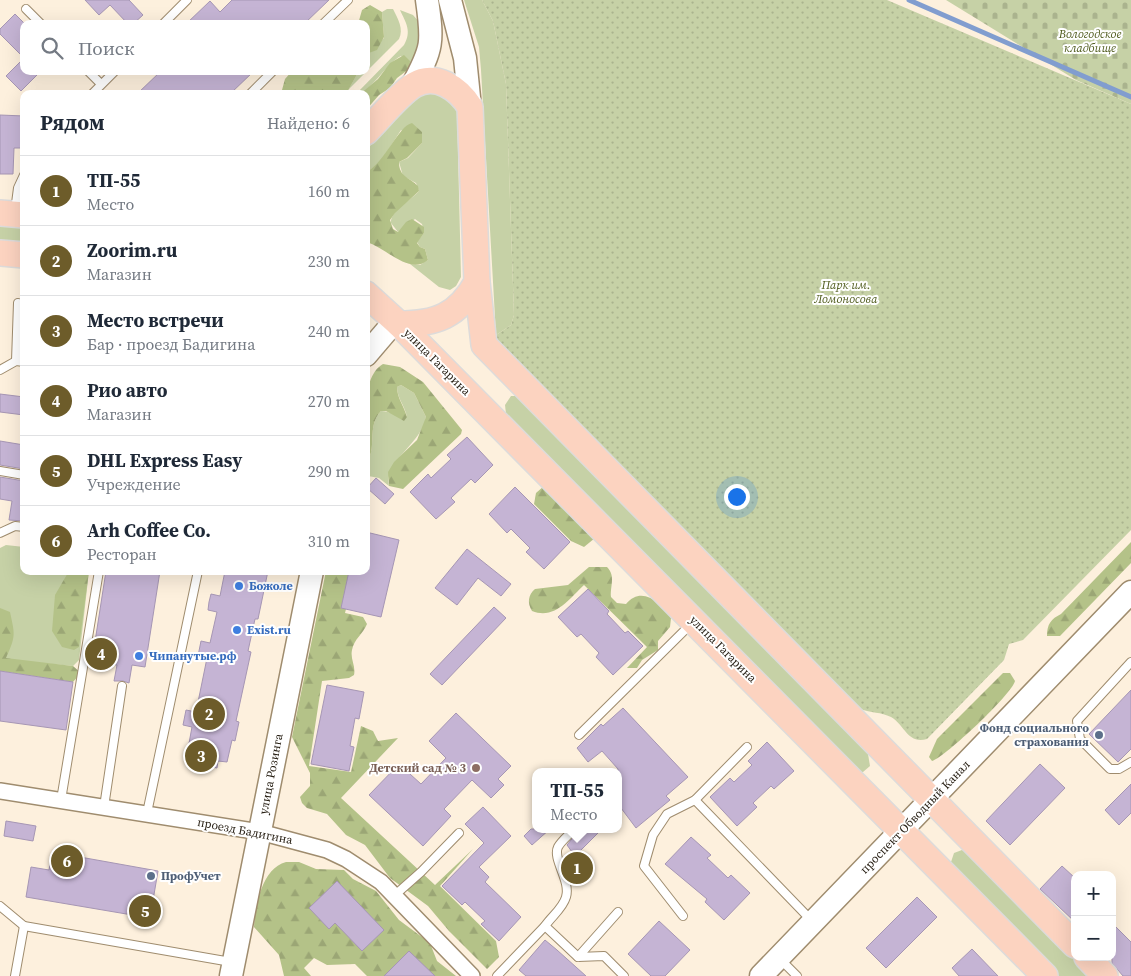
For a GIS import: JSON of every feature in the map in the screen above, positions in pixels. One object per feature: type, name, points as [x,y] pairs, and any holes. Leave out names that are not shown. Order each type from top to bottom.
[{"type":"main road","points":[[370,128],[412,86],[429,53],[430,26],[427,0]]},
{"type":"main road","points":[[450,0],[464,51],[470,107],[477,282],[484,345],[1071,941]]},
{"type":"main road","points":[[412,86],[432,81],[446,84],[460,92],[470,107]]},
{"type":"main road","points":[[0,254],[20,255]]},
{"type":"main road","points":[[370,351],[397,322],[418,324],[446,316],[464,302],[477,282]]},
{"type":"main road","name":"улица Гагарина","points":[[370,298],[397,322],[902,829],[1045,976]]},
{"type":"main road","name":"улица Розинга","points":[[232,969],[311,575]]},
{"type":"main road","name":"проспект Обводный Канал","points":[[761,976],[902,829],[932,801],[1128,600]]},
{"type":"main road","points":[[1091,961],[1105,976]]},
{"type":"street","name":"проезд Бадигина","points":[[0,791],[260,832],[327,850],[346,859],[381,882],[472,976]]},
{"type":"lane","points":[[167,20],[186,0]]},
{"type":"lane","points":[[328,20],[348,0]]},
{"type":"lane","points":[[26,9],[37,20]]},
{"type":"lane","points":[[92,75],[102,84]]},
{"type":"lane","points":[[96,90],[111,75]]},
{"type":"lane","points":[[254,90],[269,75]]},
{"type":"lane","points":[[13,214],[20,184]]},
{"type":"lane","points":[[0,370],[20,362],[18,303]]},
{"type":"lane","points":[[0,471],[20,475]]},
{"type":"lane","points":[[0,533],[15,526],[20,527]]},
{"type":"lane","points":[[61,800],[98,575]]},
{"type":"lane","points":[[147,813],[197,575]]},
{"type":"lane","points":[[578,735],[694,620]]},
{"type":"lane","points":[[1131,662],[1077,721],[1080,739],[1110,769],[1118,769],[1131,762]]},
{"type":"lane","points":[[104,807],[122,686]]},
{"type":"lane","points":[[683,916],[644,866],[652,835],[668,814],[696,800],[747,747]]},
{"type":"lane","points":[[696,800],[814,922]]},
{"type":"lane","points":[[395,895],[421,872],[459,833]]},
{"type":"lane","points":[[497,976],[563,905],[567,895],[566,881],[557,856],[558,847],[570,833]]},
{"type":"lane","points":[[0,906],[24,926],[232,969]]},
{"type":"lane","points":[[578,957],[618,912]]},
{"type":"lane","points":[[15,976],[24,926]]},
{"type":"lane","points":[[545,926],[578,957],[604,956],[624,976]]},
{"type":"lane","points":[[778,958],[797,976]]},
{"type":"green space","points":[[464,0],[482,0],[493,21],[506,84],[514,315],[511,325],[496,335],[479,47]]},
{"type":"green space","name":"Парк им. Ломоносова","points":[[482,0],[887,0],[1131,104],[1131,530],[1023,640],[1009,644],[1004,660],[927,739],[921,740],[911,737],[891,717],[860,709],[501,348],[496,335],[511,325],[514,315],[506,84],[493,21]]},
{"type":"green space","name":"Вологодское кладбище","points":[[946,0],[1131,0],[1131,104],[1076,80]]},
{"type":"green space","points":[[370,5],[382,12],[384,37],[377,50],[370,53],[370,20],[359,20],[362,10]]},
{"type":"green space","points":[[387,9],[393,9],[401,32],[399,39],[370,68],[370,50],[384,38],[382,12]]},
{"type":"green space","points":[[400,10],[413,15],[420,23],[419,49],[410,66],[401,56],[367,89],[360,90],[404,45],[408,35],[406,23]]},
{"type":"green space","points":[[404,55],[410,61],[409,69],[397,78],[390,88],[379,95],[370,105],[370,90],[365,90],[378,79],[390,63]]},
{"type":"green space","points":[[288,75],[357,75],[348,90],[282,90],[285,79]]},
{"type":"green space","points":[[357,75],[363,75],[348,90]]},
{"type":"green space","points":[[428,92],[446,97],[455,106],[457,111],[461,277],[456,286],[450,290],[439,287],[410,264],[420,265],[428,260],[425,249],[420,247],[417,242],[424,233],[422,224],[415,219],[398,232],[391,223],[397,210],[419,191],[416,183],[403,176],[399,162],[408,158],[422,143],[401,130],[379,164],[370,170],[370,146],[418,97]]},
{"type":"green space","points":[[412,123],[422,132],[422,143],[407,158],[399,162],[399,167],[403,174],[418,186],[419,191],[390,220],[393,229],[398,232],[406,222],[412,219],[424,227],[424,233],[417,243],[425,249],[428,260],[421,264],[413,265],[397,259],[370,244],[370,169],[379,161],[407,126]]},
{"type":"green space","points":[[0,223],[20,225],[20,248],[0,246]]},
{"type":"green space","points":[[383,364],[400,367],[423,382],[462,430],[461,434],[403,489],[389,486],[388,472],[394,462],[417,440],[426,417],[414,393],[401,385],[397,387],[398,395],[407,417],[404,421],[386,411],[381,411],[374,424],[370,454],[370,382],[375,371]]},
{"type":"green space","points":[[401,385],[414,393],[426,417],[418,435],[392,469],[389,477],[389,486],[379,478],[370,476],[370,454],[374,424],[381,411],[407,417],[397,387]]},
{"type":"green space","points":[[511,396],[524,396],[868,754],[870,766],[863,772],[853,772],[506,414],[505,405]]},
{"type":"green space","points":[[544,486],[595,538],[584,547],[571,541],[534,504],[536,493]]},
{"type":"green space","points":[[1131,542],[1131,563],[1060,636],[1047,636],[1052,620],[1061,614]]},
{"type":"green space","points":[[6,545],[20,547],[20,575],[89,575],[79,660],[73,666],[0,659],[0,548]]},
{"type":"green space","points":[[589,567],[607,567],[610,570],[612,578],[611,597],[617,603],[626,604],[638,596],[645,596],[657,602],[671,618],[670,627],[658,641],[658,650],[642,660],[637,668],[627,668],[647,647],[584,585],[561,607],[548,613],[532,611],[530,608],[530,596],[535,589],[568,585]]},
{"type":"green space","points":[[67,575],[88,575],[79,647],[74,650],[62,647],[52,631],[55,595]]},
{"type":"green space","points":[[325,575],[350,575],[351,589],[345,613],[363,617],[367,624],[352,650],[354,675],[349,678],[322,681],[309,766],[351,772],[361,726],[373,731],[378,741],[398,738],[341,798],[435,885],[473,849],[440,886],[496,941],[499,957],[487,969],[449,931],[428,906],[390,878],[365,845],[346,835],[327,814],[307,808],[302,803],[300,797],[310,786],[310,773],[292,737]]},
{"type":"green space","points":[[0,608],[10,612],[14,631],[12,645],[6,658],[73,666],[81,673],[73,682],[0,671]]},
{"type":"green space","points":[[1003,673],[1010,673],[1015,681],[1003,698],[950,749],[932,761],[929,757],[937,739]]},
{"type":"green space","points":[[962,850],[974,856],[1071,955],[1071,961],[1076,961],[1091,976],[1058,976],[959,875],[951,862],[954,853]]},
{"type":"green space","points":[[286,862],[299,862],[316,869],[344,870],[353,879],[376,891],[399,920],[430,943],[437,961],[456,976],[367,976],[355,964],[327,965],[314,958],[304,968],[311,976],[284,976],[279,955],[254,927],[261,889],[271,872]]},
{"type":"building","points":[[85,0],[129,0],[143,15],[137,20],[124,20],[110,5],[99,15]]},
{"type":"building","points":[[232,0],[329,0],[308,20],[190,20],[210,1],[220,12]]},
{"type":"building","points":[[15,14],[21,20],[20,54],[0,34],[0,29]]},
{"type":"building","points":[[20,62],[20,75],[37,75],[22,90],[6,76]]},
{"type":"building","points":[[157,75],[250,75],[234,90],[141,90]]},
{"type":"building","points":[[0,115],[20,116],[20,148],[14,148],[13,174],[0,174]]},
{"type":"building","points":[[0,394],[20,396],[20,414],[0,412]]},
{"type":"building","points":[[467,437],[493,465],[475,483],[471,479],[451,498],[455,502],[436,519],[410,492],[428,474],[431,478],[451,459],[447,455]]},
{"type":"building","points":[[0,441],[20,444],[20,468],[0,465]]},
{"type":"building","points":[[0,477],[20,480],[20,521],[9,520],[12,501],[0,499]]},
{"type":"building","points":[[376,478],[394,494],[385,504],[370,491],[370,485]]},
{"type":"building","points":[[515,487],[570,542],[544,569],[526,552],[530,548],[511,529],[507,533],[489,514]]},
{"type":"building","points":[[370,533],[399,540],[381,617],[341,608],[348,575],[370,575]]},
{"type":"building","points":[[467,549],[511,584],[501,596],[478,578],[457,605],[435,588]]},
{"type":"building","points":[[105,575],[159,575],[145,667],[132,665],[129,683],[114,681],[117,665],[92,661]]},
{"type":"building","points":[[224,575],[267,575],[258,619],[255,619],[248,651],[251,652],[236,721],[239,722],[235,741],[232,740],[227,762],[218,761],[217,768],[196,764],[197,756],[187,754],[192,727],[183,725],[186,710],[196,712],[207,658],[198,656],[201,641],[210,643],[217,612],[208,610],[211,594],[220,596]]},
{"type":"building","points":[[588,589],[609,611],[607,614],[625,633],[628,631],[643,646],[613,675],[596,657],[599,653],[581,634],[577,637],[558,617]]},
{"type":"building","points":[[494,607],[506,618],[442,685],[430,674]]},
{"type":"building","points":[[0,671],[73,682],[66,730],[0,721]]},
{"type":"building","points":[[327,685],[364,692],[359,719],[355,718],[350,746],[354,747],[349,771],[311,764]]},
{"type":"building","points":[[1131,690],[1131,749],[1118,762],[1089,734]]},
{"type":"building","points":[[623,708],[688,777],[666,796],[670,800],[636,828],[622,809],[622,768],[617,768],[602,751],[588,762],[577,748],[601,724],[603,726]]},
{"type":"building","points":[[456,713],[511,766],[498,779],[504,785],[491,798],[472,780],[444,809],[451,816],[423,846],[369,795],[399,764],[421,784],[446,758],[429,741]]},
{"type":"building","points":[[767,742],[794,771],[774,789],[771,786],[753,803],[757,807],[737,826],[710,797],[730,778],[734,782],[752,765],[748,761]]},
{"type":"building","points":[[1040,764],[1065,788],[1010,845],[986,821]]},
{"type":"building","points":[[1131,784],[1131,813],[1119,825],[1105,810]]},
{"type":"building","points":[[483,807],[511,836],[479,867],[489,877],[485,882],[521,917],[499,941],[481,924],[485,921],[465,902],[462,905],[442,886],[484,843],[465,824]]},
{"type":"building","points":[[6,821],[36,826],[33,841],[4,836]]},
{"type":"building","points":[[531,829],[532,833],[546,833],[532,845],[524,836]]},
{"type":"building","points":[[577,833],[598,833],[575,856],[567,845]]},
{"type":"building","points":[[691,837],[711,855],[707,858],[728,878],[731,875],[750,893],[724,920],[705,902],[707,899],[665,864]]},
{"type":"building","points":[[52,852],[158,871],[150,918],[26,897],[31,867],[49,870]]},
{"type":"building","points":[[1062,866],[1071,874],[1071,918],[1040,889]]},
{"type":"building","points":[[337,881],[384,930],[362,951],[335,923],[329,929],[309,908]]},
{"type":"building","points":[[917,897],[937,917],[886,968],[866,948]]},
{"type":"building","points":[[659,921],[690,950],[665,976],[651,976],[628,954]]},
{"type":"building","points":[[1116,927],[1131,942],[1131,976],[1123,976],[1112,961],[1116,961]]},
{"type":"building","points":[[545,940],[586,976],[526,976],[519,970]]},
{"type":"building","points":[[972,949],[998,976],[959,976],[952,968]]},
{"type":"building","points":[[409,951],[435,976],[384,976]]},
{"type":"waterway","points":[[909,0],[1131,97]]},
{"type":"place","name":"Божоле","points":[[239,586]]},
{"type":"place","name":"Exist.ru","points":[[237,630]]},
{"type":"place","name":"Рио авто","points":[[101,654]]},
{"type":"place","name":"Чипанутые.рф","points":[[139,656]]},
{"type":"place","name":"Zoorim.ru","points":[[209,714]]},
{"type":"place","name":"Фонд социального страхования","points":[[1099,735]]},
{"type":"place","name":"Место встречи","points":[[201,756]]},
{"type":"place","name":"Детский сад № 3","points":[[476,768]]},
{"type":"place","name":"Arh Coffee Co.","points":[[67,861]]},
{"type":"place","name":"ТП-55","points":[[577,868]]},
{"type":"place","name":"ПрофУчет","points":[[151,876]]},
{"type":"place","name":"DHL Express Easy","points":[[145,911]]}]
